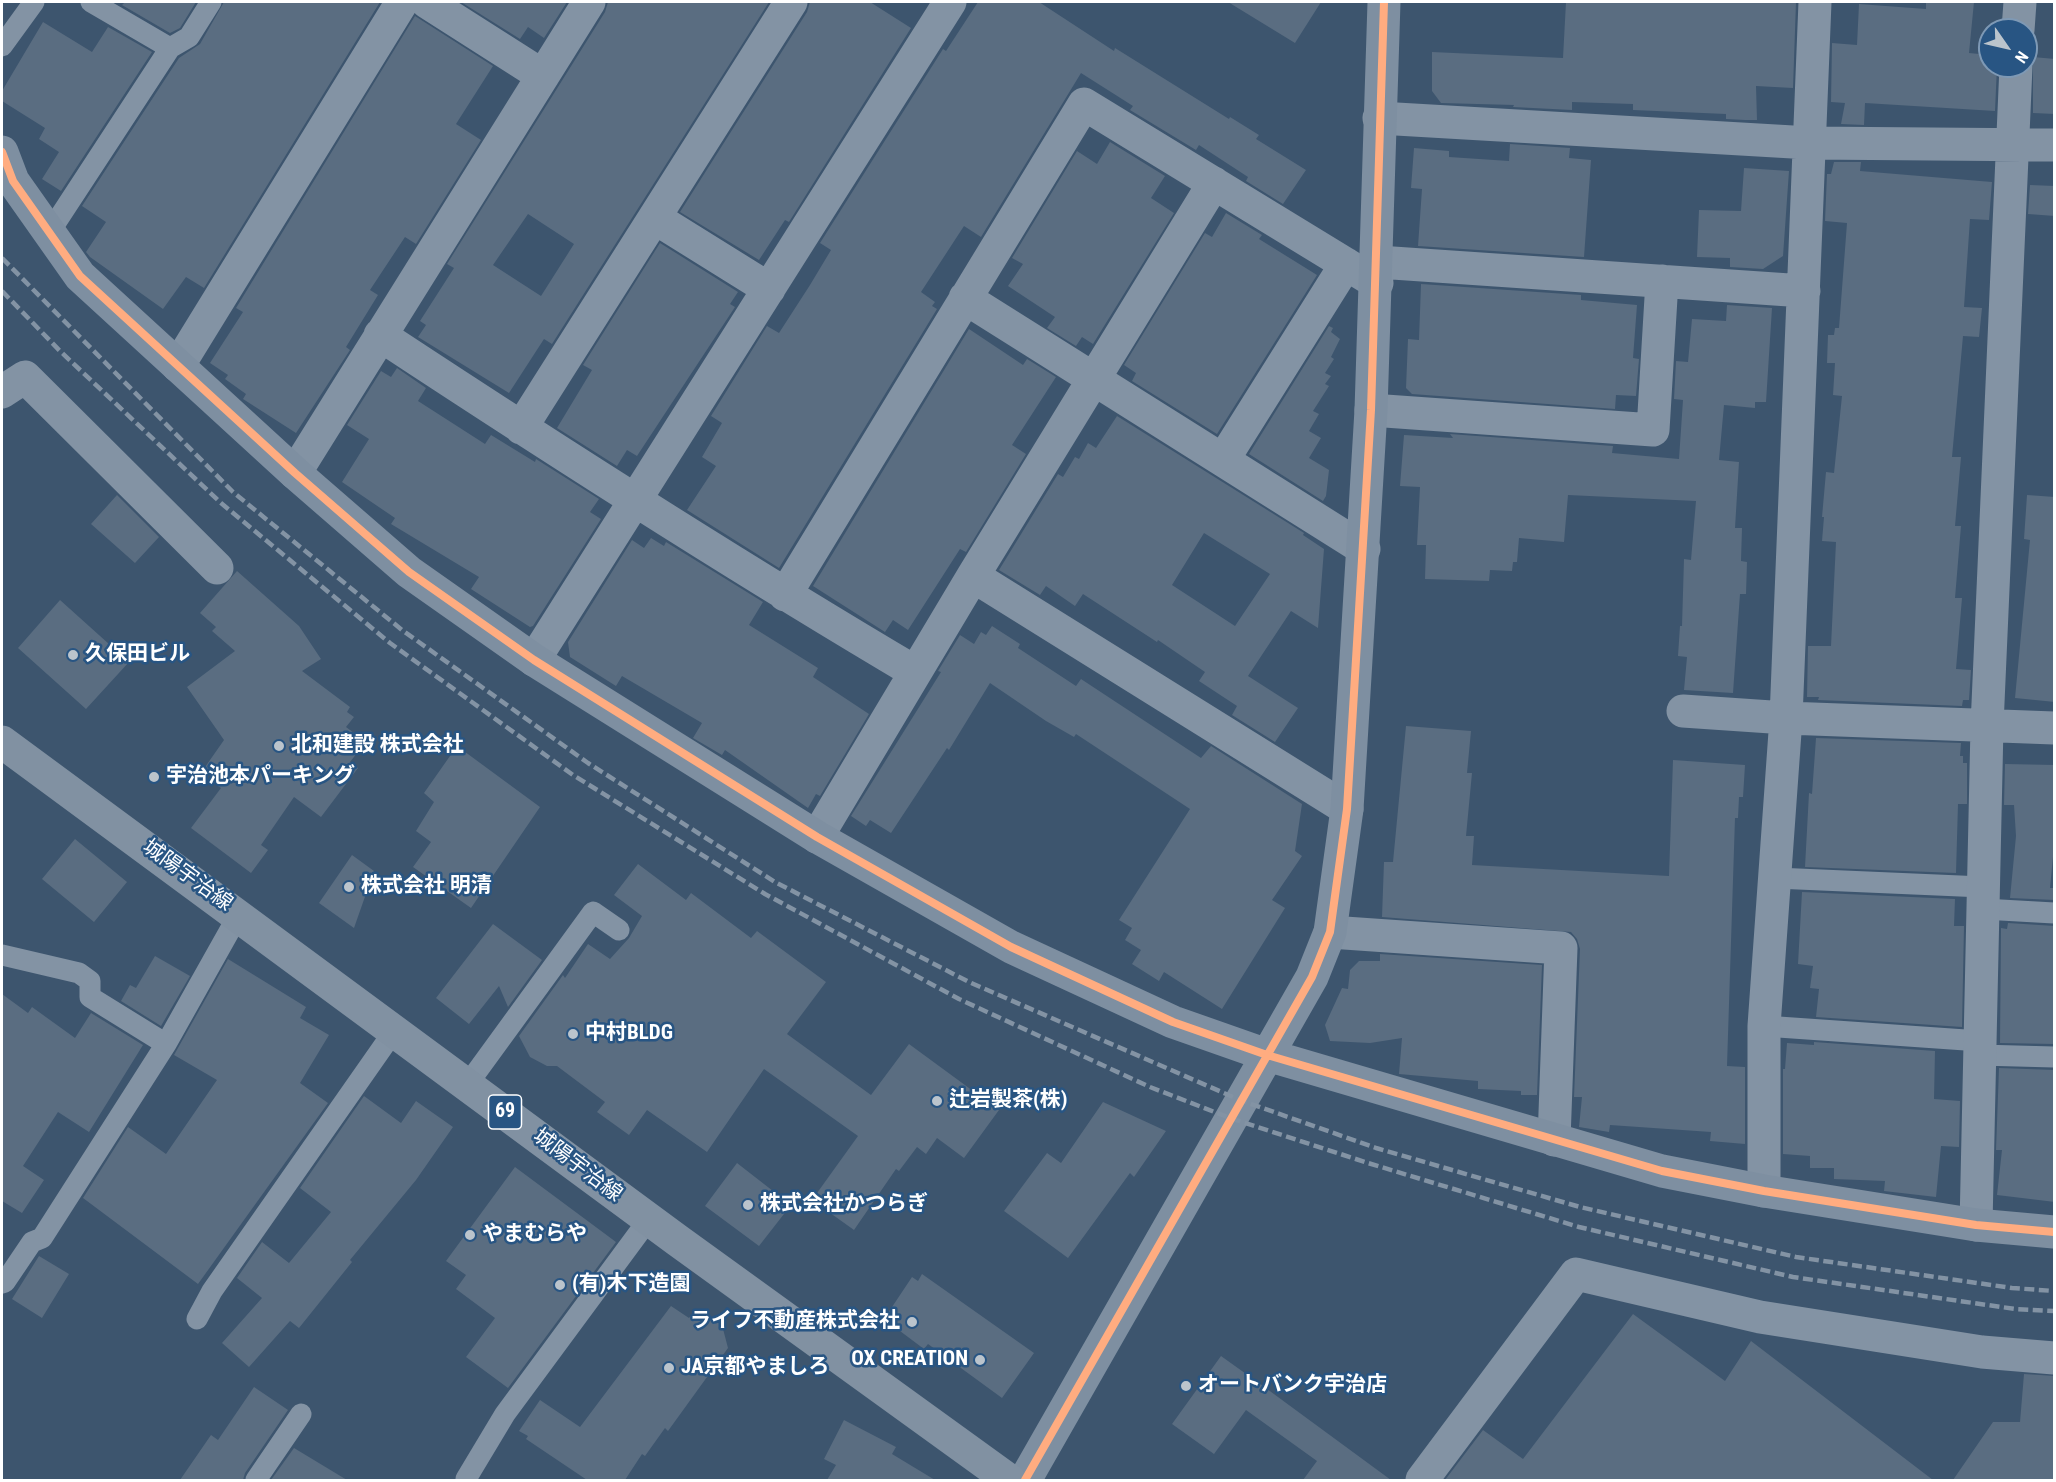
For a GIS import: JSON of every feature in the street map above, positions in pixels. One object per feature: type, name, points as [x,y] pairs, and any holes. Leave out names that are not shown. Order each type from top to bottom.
[{"type":"main road","name":"城陽宇治線","points":[[2,742],[239,914],[649,1219],[1009,1480]]},
{"type":"street","points":[[178,366],[402,2]]},
{"type":"street","points":[[427,2],[543,76]]},
{"type":"street","points":[[295,473],[589,2]]},
{"type":"street","points":[[522,428],[791,2]]},
{"type":"street","points":[[1025,1480],[1312,977],[1330,932],[1347,809],[1364,549],[1371,410],[1367,270],[1379,118],[1384,2]]},
{"type":"street","points":[[1764,1191],[1764,1026],[1786,718],[1815,2]]},
{"type":"street","points":[[2019,18],[2020,2]]},
{"type":"street","points":[[534,660],[769,289],[936,6]]},
{"type":"street","points":[[1976,1225],[1987,726],[2016,78]]},
{"type":"street","points":[[785,595],[1084,104],[1214,183],[1367,270],[1662,281],[1804,291]]},
{"type":"street","points":[[1379,118],[1810,143],[2055,145]]},
{"type":"street","points":[[2,152],[13,182],[80,276],[295,473],[409,572],[534,660],[817,837],[1011,947],[1173,1022],[1267,1055],[1662,1171],[1764,1191],[1976,1225],[2055,1232]]},
{"type":"street","points":[[817,837],[973,576],[1214,183]]},
{"type":"street","points":[[654,218],[769,289]]},
{"type":"street","points":[[1223,460],[1367,270]]},
{"type":"street","points":[[1371,410],[1653,430],[1662,281]]},
{"type":"street","points":[[965,298],[1364,549]]},
{"type":"street","points":[[380,335],[785,595],[915,672]]},
{"type":"street","points":[[2,392],[25,377],[216,568]]},
{"type":"street","points":[[973,576],[1347,809]]},
{"type":"street","points":[[1683,711],[1786,718],[2055,729]]},
{"type":"street","points":[[1330,932],[1562,948],[1554,1140]]},
{"type":"street","points":[[1422,1480],[1576,1274],[1760,1317],[1982,1352],[2055,1358]]},
{"type":"lane","points":[[2,46],[34,2]]},
{"type":"lane","points":[[91,2],[170,48]]},
{"type":"lane","points":[[49,233],[170,48],[189,37],[211,2]]},
{"type":"lane","points":[[1775,878],[1983,898],[2055,913]]},
{"type":"lane","points":[[467,1085],[593,912],[619,930]]},
{"type":"lane","points":[[2,1283],[5,1282],[32,1242],[42,1238],[166,1044],[239,914]]},
{"type":"lane","points":[[2,955],[79,973],[90,981],[90,997],[166,1044]]},
{"type":"lane","points":[[1764,1026],[2055,1057]]},
{"type":"lane","points":[[197,1319],[212,1291],[394,1031]]},
{"type":"lane","points":[[466,1479],[505,1414],[649,1219]]},
{"type":"lane","points":[[256,1480],[301,1414]]},
{"type":"building","points":[[125,2],[196,2],[180,28],[170,33],[122,5]]},
{"type":"building","points":[[224,2],[380,2],[204,288],[186,277],[163,309],[86,252],[106,222],[82,206],[179,58],[200,44]]},
{"type":"building","points":[[461,2],[567,2],[544,38],[528,27],[520,39]]},
{"type":"building","points":[[608,2],[769,2],[552,344],[544,339],[509,393],[418,337],[426,325],[420,321],[454,268],[447,264],[605,12]],"holes":[[[528,214],[574,244],[541,296],[493,265]]]},
{"type":"building","points":[[810,2],[870,2],[911,28],[789,222],[785,220],[759,260],[680,212],[807,12]]},
{"type":"building","points":[[978,2],[1039,2],[1114,51],[1115,48],[1229,119],[1230,117],[1259,135],[1256,139],[1306,170],[1283,204],[1246,181],[1248,177],[1199,145],[1196,150],[1130,110],[1133,106],[1081,73],[981,237],[964,226],[921,292],[935,302],[932,306],[937,309],[779,568],[687,510],[716,466],[702,457],[722,423],[711,416],[767,326],[779,333],[810,285],[831,250],[820,243],[943,49],[946,51]]},
{"type":"building","points":[[1228,2],[1321,2],[1295,43]]},
{"type":"building","points":[[1566,2],[1796,2],[1793,88],[1756,86],[1757,120],[1726,119],[1726,114],[1633,110],[1633,104],[1572,102],[1572,110],[1513,107],[1514,105],[1441,103],[1432,91],[1432,52],[1563,58]]},
{"type":"building","points":[[1926,2],[1974,2],[1969,53],[1978,54],[1978,78],[1996,78],[1995,111],[1865,103],[1864,125],[1841,124],[1845,103],[1831,102],[1832,43],[1857,45],[1859,4],[1926,9]]},
{"type":"building","points":[[415,16],[493,66],[456,124],[481,140],[416,244],[405,237],[370,290],[378,295],[346,347],[350,350],[296,433],[243,399],[246,394],[225,379],[228,375],[210,363],[243,312],[236,308]]},
{"type":"building","points":[[43,22],[92,52],[108,27],[152,52],[61,191],[42,179],[59,152],[39,139],[45,128],[2,101],[2,91]]},
{"type":"building","points":[[2038,57],[2055,59],[2055,114],[2033,113],[2033,78],[2038,78]]},
{"type":"building","points":[[1110,142],[1165,176],[1151,198],[1174,213],[1093,344],[1082,337],[1076,346],[1047,328],[1055,317],[1008,286],[1023,264],[1012,258],[1077,151],[1097,164]]},
{"type":"building","points":[[1510,144],[1570,148],[1569,158],[1591,160],[1584,257],[1418,246],[1422,189],[1411,188],[1414,148],[1449,151],[1449,157],[1509,161]]},
{"type":"building","points":[[1834,162],[1861,162],[1860,171],[1992,182],[1989,220],[1970,219],[1964,307],[1982,308],[1979,337],[1963,336],[1952,457],[1961,457],[1955,526],[1961,526],[1955,598],[1962,598],[1956,669],[1971,670],[1969,700],[1963,700],[1962,706],[1818,700],[1819,697],[1807,697],[1808,646],[1831,646],[1836,542],[1822,541],[1824,517],[1822,517],[1826,472],[1834,473],[1842,396],[1833,395],[1835,363],[1827,363],[1828,335],[1834,335],[1835,328],[1839,328],[1847,223],[1825,221],[1827,174],[1831,174]]},
{"type":"building","points":[[1744,168],[1789,171],[1783,256],[1763,269],[1730,267],[1730,258],[1697,257],[1699,210],[1741,211]]},
{"type":"building","points":[[2030,185],[2055,186],[2055,216],[2028,214]]},
{"type":"building","points":[[1226,213],[1262,235],[1259,239],[1317,275],[1217,434],[1132,381],[1136,373],[1124,365],[1205,233],[1212,237]]},
{"type":"building","points":[[660,243],[738,292],[730,304],[735,307],[637,456],[627,450],[617,466],[557,428],[592,370],[583,365]]},
{"type":"building","points":[[1421,284],[1581,295],[1581,300],[1637,305],[1633,358],[1639,359],[1636,396],[1616,395],[1615,409],[1412,394],[1406,388],[1408,339],[1419,340]]},
{"type":"building","points":[[1727,305],[1772,308],[1766,402],[1755,402],[1755,408],[1724,405],[1719,460],[1739,462],[1735,528],[1742,528],[1741,561],[1747,562],[1746,594],[1740,594],[1733,693],[1684,690],[1687,657],[1678,656],[1680,626],[1682,626],[1684,559],[1691,560],[1696,501],[1568,495],[1564,542],[1519,538],[1517,562],[1513,562],[1512,571],[1490,570],[1489,581],[1425,579],[1426,545],[1417,545],[1420,487],[1400,486],[1404,435],[1453,438],[1450,434],[1613,446],[1612,453],[1679,459],[1683,400],[1674,399],[1676,361],[1688,362],[1692,319],[1726,321]]},
{"type":"building","points":[[1329,326],[1333,328],[1331,332],[1340,339],[1331,357],[1334,359],[1325,373],[1331,376],[1325,384],[1329,386],[1313,411],[1319,414],[1309,431],[1321,438],[1309,458],[1329,470],[1326,496],[1323,501],[1249,454]]},
{"type":"building","points":[[969,329],[1023,365],[1027,359],[1056,377],[1012,445],[1026,454],[966,552],[960,549],[908,630],[893,620],[885,632],[813,586]]},
{"type":"building","points":[[397,368],[426,388],[418,401],[485,444],[491,435],[535,462],[536,459],[599,499],[590,512],[601,519],[533,626],[530,627],[471,589],[479,577],[391,524],[395,518],[342,482],[369,439],[347,425],[381,371],[391,377]]},
{"type":"building","points":[[1117,416],[1304,533],[1303,535],[1324,549],[1318,628],[1291,611],[1248,676],[1298,708],[1275,742],[1232,715],[1237,706],[1199,681],[1205,672],[1158,640],[1157,642],[1083,594],[1075,606],[1046,586],[1040,595],[999,570],[1058,474],[1063,477],[1075,457],[1079,459],[1088,443],[1096,448]],"holes":[[[1204,533],[1270,574],[1235,626],[1172,585]]]},
{"type":"building","points":[[117,495],[159,537],[135,563],[91,524]]},
{"type":"building","points":[[2027,495],[2055,497],[2055,702],[2015,698],[2030,540],[2024,539]]},
{"type":"building","points":[[651,538],[664,546],[666,542],[763,602],[749,625],[818,668],[813,677],[869,714],[820,796],[816,794],[808,808],[725,750],[722,755],[693,738],[702,723],[622,676],[616,686],[570,657],[568,642],[632,540],[644,548]]},
{"type":"building","points":[[237,571],[299,626],[321,659],[302,671],[350,707],[347,712],[354,717],[346,727],[358,736],[353,742],[361,748],[350,762],[358,768],[321,817],[294,797],[261,845],[268,850],[251,873],[191,828],[221,788],[215,784],[217,781],[203,770],[224,740],[187,687],[235,651],[212,631],[216,627],[200,613]]},
{"type":"building","name":"久保田ビル","points":[[60,600],[129,662],[86,709],[18,648]]},
{"type":"building","points":[[992,626],[1020,644],[1018,648],[1076,686],[1081,679],[1201,758],[1211,746],[1302,804],[1295,851],[1302,856],[1272,900],[1285,908],[1222,1009],[1164,972],[1159,981],[1132,964],[1141,950],[1125,940],[1132,928],[1119,920],[1190,809],[1076,734],[1074,737],[1046,721],[990,683],[949,750],[947,748],[891,833],[870,820],[866,826],[851,816],[941,672],[938,671],[960,635],[974,644],[981,632],[986,635]]},
{"type":"building","points":[[1406,726],[1471,731],[1467,773],[1472,773],[1466,836],[1474,836],[1472,865],[1669,876],[1673,760],[1745,765],[1743,797],[1739,797],[1738,818],[1735,818],[1727,1066],[1745,1067],[1745,1144],[1710,1141],[1711,1132],[1610,1125],[1609,1132],[1579,1127],[1582,1097],[1574,1097],[1580,949],[1577,939],[1571,932],[1382,917],[1384,862],[1393,862]]},
{"type":"building","points":[[1816,738],[1961,743],[1960,756],[1963,756],[1963,763],[1967,763],[1967,804],[1958,804],[1956,873],[1805,867],[1809,793],[1812,794]]},
{"type":"building","points":[[457,746],[540,807],[471,908],[413,867],[431,842],[416,831],[434,802],[424,793]]},
{"type":"building","points":[[2005,764],[2055,765],[2055,836],[2050,888],[2055,888],[2055,900],[2010,898],[2016,836],[2014,805],[2004,805]]},
{"type":"building","points":[[75,839],[127,882],[94,922],[42,879]]},
{"type":"building","name":"株式会社 明清","points":[[352,855],[374,871],[354,928],[319,903]]},
{"type":"building","points":[[638,864],[686,900],[691,893],[751,938],[757,931],[826,982],[787,1034],[871,1095],[909,1044],[999,1110],[964,1158],[937,1138],[926,1154],[917,1147],[899,1171],[896,1169],[854,1230],[812,1200],[858,1136],[764,1069],[707,1152],[647,1110],[629,1135],[597,1112],[605,1102],[557,1066],[547,1066],[530,1057],[519,1036],[563,975],[565,978],[588,944],[610,959],[629,938],[642,916],[614,895]]},
{"type":"building","points":[[1802,892],[1955,899],[1954,926],[1964,926],[1962,1027],[1816,1017],[1819,989],[1810,988],[1813,966],[1798,964]]},
{"type":"building","points":[[2008,923],[2055,926],[2055,1044],[2000,1043],[2001,928],[2007,929]]},
{"type":"building","points":[[493,924],[542,960],[508,1007],[499,986],[469,1024],[436,998]]},
{"type":"building","points":[[1380,954],[1542,965],[1537,1095],[1521,1095],[1521,1091],[1478,1089],[1478,1081],[1399,1074],[1402,1038],[1370,1043],[1330,1041],[1325,1025],[1342,988],[1348,989],[1350,970],[1359,961],[1380,961]]},
{"type":"building","points":[[155,956],[190,976],[161,1026],[121,1001],[130,985],[136,988]]},
{"type":"building","points":[[228,959],[306,1007],[300,1018],[329,1035],[300,1083],[328,1103],[198,1284],[83,1198],[128,1127],[166,1154],[217,1080],[174,1055]]},
{"type":"building","points":[[2,994],[28,1013],[32,1007],[75,1038],[91,1013],[143,1045],[89,1132],[58,1112],[23,1166],[44,1180],[22,1213],[2,1201]]},
{"type":"building","points":[[1814,1042],[1935,1051],[1934,1099],[1960,1101],[1959,1147],[1941,1146],[1936,1197],[1884,1191],[1885,1181],[1834,1179],[1834,1168],[1810,1168],[1810,1156],[1783,1154],[1783,1069],[1785,1069],[1787,1043],[1814,1045]]},
{"type":"building","points":[[1999,1068],[2055,1070],[2055,1202],[1997,1195],[2002,1150],[1996,1150]]},
{"type":"building","points":[[364,1096],[401,1123],[416,1101],[453,1127],[416,1180],[350,1260],[352,1262],[299,1328],[290,1321],[249,1367],[222,1343],[262,1298],[237,1278],[262,1242],[289,1263],[331,1212],[300,1188]]},
{"type":"building","points":[[1103,1102],[1166,1131],[1134,1177],[1130,1173],[1068,1258],[1004,1211],[1047,1153],[1061,1163]]},
{"type":"building","name":"株式会社かつらぎ","points":[[737,1163],[791,1205],[759,1246],[705,1206]]},
{"type":"building","points":[[515,1167],[616,1242],[508,1388],[466,1357],[495,1318],[456,1289],[466,1275],[446,1261]]},
{"type":"building","points":[[39,1256],[69,1274],[42,1318],[12,1299]]},
{"type":"building","points":[[922,1274],[1034,1353],[1002,1398],[928,1344],[924,1349],[884,1319],[912,1277],[918,1281]]},
{"type":"building","points":[[671,1306],[689,1318],[696,1309],[722,1325],[728,1348],[668,1431],[665,1428],[645,1456],[642,1454],[625,1480],[587,1480],[526,1439],[528,1436],[519,1431],[540,1400],[580,1427]]},
{"type":"building","points":[[1633,1314],[1725,1381],[1751,1341],[1933,1480],[1445,1480],[1483,1430],[1523,1459]]},
{"type":"building","points":[[1221,1356],[1391,1480],[1303,1480],[1317,1461],[1246,1410],[1214,1454],[1172,1424]]},
{"type":"building","points":[[2024,1374],[2055,1376],[2055,1480],[1953,1480],[1993,1422],[2020,1422]]},
{"type":"building","points":[[254,1387],[288,1410],[245,1473],[243,1480],[180,1480],[211,1435],[218,1440]]},
{"type":"building","points":[[844,1420],[896,1447],[892,1454],[935,1480],[827,1480],[836,1465],[824,1459]]},
{"type":"building","points":[[294,1448],[347,1480],[271,1480]]},
{"type":"railway","points":[[2,258],[233,492],[402,630],[588,763],[775,882],[969,982],[1240,1100],[1376,1148],[1580,1207],[1796,1257],[2012,1288],[2054,1291]]},
{"type":"railway","points":[[2,291],[60,351],[221,503],[390,643],[573,775],[765,894],[959,999],[1150,1087],[1230,1118],[1368,1163],[1579,1227],[1793,1277],[2015,1309],[2054,1311]]},
{"type":"cycle path","points":[[1025,1480],[1312,977],[1330,932],[1347,809],[1371,410],[1384,2]]},
{"type":"cycle path","points":[[2,152],[13,181],[80,276],[295,473],[409,572],[534,660],[817,837],[1011,947],[1173,1022],[1267,1055],[1662,1171],[1764,1191],[1976,1225],[2054,1232]]},
{"type":"place","name":"久保田ビル","points":[[73,655]]},
{"type":"place","name":"北和建設 株式会社","points":[[279,746]]},
{"type":"place","name":"宇治池本パーキング","points":[[154,777]]},
{"type":"place","name":"株式会社 明清","points":[[349,887]]},
{"type":"place","name":"中村BLDG","points":[[573,1034]]},
{"type":"place","name":"辻岩製茶(株)","points":[[937,1101]]},
{"type":"place","name":"株式会社かつらぎ","points":[[748,1205]]},
{"type":"place","name":"やまむらや","points":[[470,1235]]},
{"type":"place","name":"(有)木下造園","points":[[560,1285]]},
{"type":"place","name":"ライフ不動産株式会社","points":[[912,1322]]},
{"type":"place","name":"OX CREATION","points":[[980,1360]]},
{"type":"place","name":"JA京都やましろ","points":[[669,1368]]},
{"type":"place","name":"オートバンク宇治店","points":[[1186,1386]]}]
